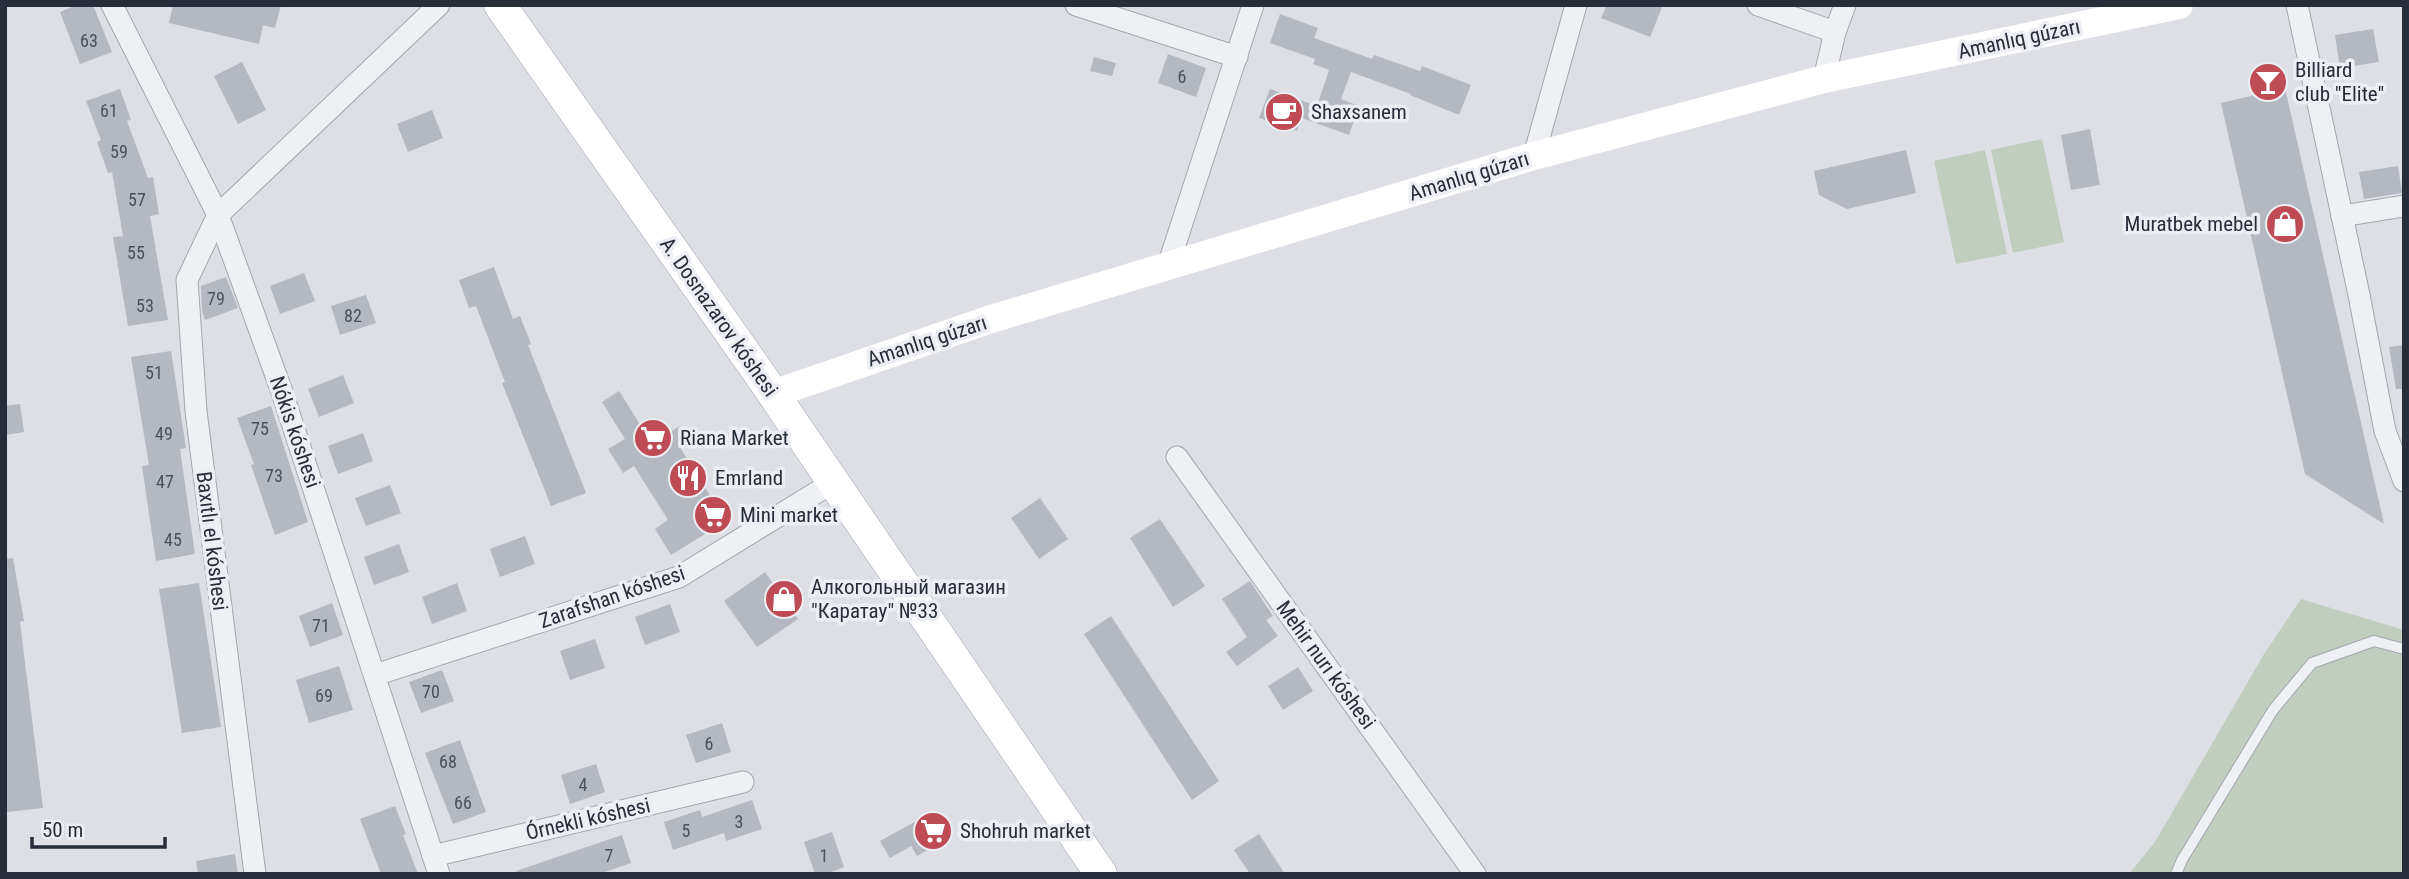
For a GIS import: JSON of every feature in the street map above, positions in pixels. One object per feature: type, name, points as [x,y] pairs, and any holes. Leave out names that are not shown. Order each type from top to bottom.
[{"type":"main road","name":"A. Dosnazarov kóshesi","points":[[500,5],[773,394],[1101,874]]},
{"type":"street","name":"Nókis kóshesi","points":[[112,5],[218,215],[282,392],[436,865]]},
{"type":"street","points":[[218,215],[439,5]]},
{"type":"street","points":[[1076,5],[1237,57]]},
{"type":"street","points":[[1168,266],[1254,5]]},
{"type":"street","points":[[1534,156],[1576,5]]},
{"type":"street","points":[[1758,5],[1835,32]]},
{"type":"street","points":[[1824,79],[1835,32],[1845,5]]},
{"type":"street","name":"Amanlıq gúzarı","points":[[773,394],[988,320],[1534,156],[1824,79],[2179,5]]},
{"type":"street","points":[[2297,5],[2342,216],[2394,429],[2404,481]]},
{"type":"street","points":[[2342,216],[2404,206]]},
{"type":"street","name":"Baxıtlı el kóshesi","points":[[218,215],[187,280],[195,411],[255,874]]},
{"type":"street","name":"Mehir nurı kóshesi","points":[[1177,457],[1475,874]]},
{"type":"street","name":"Zarafshan kóshesi","points":[[375,675],[679,577],[832,483]]},
{"type":"street","name":"Órnekli kóshesi","points":[[436,865],[743,782]]},
{"type":"lane","points":[[2176,874],[2273,710],[2312,663],[2374,641],[2404,649]]},
{"type":"green space","points":[[2042,139],[2064,242],[2013,253],[1991,150]]},
{"type":"green space","points":[[1985,150],[2007,254],[1956,264],[1934,161]]},
{"type":"green space","points":[[2301,599],[2404,630],[2404,874],[2129,874],[2155,842],[2264,654]]},
{"type":"building","points":[[77,5],[93,5],[112,52],[80,64],[60,12]]},
{"type":"building","points":[[173,5],[281,5],[275,28],[263,25],[259,44],[169,23]]},
{"type":"building","points":[[1607,5],[1663,5],[1650,37],[1601,18]]},
{"type":"building","points":[[1280,14],[1318,28],[1314,38],[1372,59],[1374,55],[1420,71],[1422,66],[1471,85],[1459,115],[1351,72],[1341,99],[1359,106],[1349,135],[1302,118],[1297,131],[1259,118],[1270,89],[1317,106],[1329,70],[1313,64],[1315,59],[1270,43]]},
{"type":"building","points":[[2373,29],[2379,62],[2340,68],[2335,35]]},
{"type":"building","points":[[1168,54],[1206,68],[1196,97],[1158,83]]},
{"type":"building","points":[[1094,57],[1116,63],[1112,76],[1090,71]]},
{"type":"building","points":[[242,62],[266,110],[238,124],[214,76]]},
{"type":"building","points":[[2285,88],[2384,524],[2305,474],[2221,103]]},
{"type":"building","points":[[120,89],[131,120],[127,121],[148,178],[153,177],[159,214],[150,216],[168,320],[128,326],[113,237],[123,236],[112,172],[108,173],[97,142],[101,140],[86,101]]},
{"type":"building","points":[[432,110],[443,138],[408,152],[397,124]]},
{"type":"building","points":[[2090,129],[2100,185],[2071,190],[2061,135]]},
{"type":"building","points":[[1906,150],[1916,193],[1847,209],[1819,195],[1814,171]]},
{"type":"building","points":[[2398,166],[2402,193],[2364,199],[2359,172]]},
{"type":"building","points":[[494,267],[513,319],[520,316],[531,344],[528,345],[586,493],[551,506],[502,383],[505,382],[476,306],[469,308],[459,280]]},
{"type":"building","points":[[304,273],[315,301],[280,314],[270,286]]},
{"type":"building","points":[[226,277],[238,308],[205,320],[201,286]]},
{"type":"building","points":[[366,295],[376,323],[340,335],[331,306]]},
{"type":"building","points":[[2404,345],[2404,389],[2396,389],[2389,347]]},
{"type":"building","points":[[171,351],[186,448],[180,449],[195,554],[156,561],[142,466],[149,465],[131,357]]},
{"type":"building","points":[[343,375],[354,403],[319,417],[308,389]]},
{"type":"building","points":[[619,391],[652,443],[680,426],[691,442],[681,449],[726,521],[671,555],[655,529],[668,520],[634,466],[623,473],[608,449],[625,439],[602,402]]},
{"type":"building","points":[[20,404],[24,432],[5,435],[5,406]]},
{"type":"building","points":[[271,406],[308,522],[275,535],[237,418]]},
{"type":"building","points":[[363,433],[373,461],[338,474],[328,446]]},
{"type":"building","points":[[390,485],[401,513],[366,526],[355,498]]},
{"type":"building","points":[[1040,498],[1068,539],[1039,559],[1011,518]]},
{"type":"building","points":[[1160,519],[1205,586],[1173,607],[1130,538]]},
{"type":"building","points":[[525,536],[535,564],[500,577],[490,549]]},
{"type":"building","points":[[399,544],[409,572],[374,585],[364,557]]},
{"type":"building","points":[[13,558],[24,621],[20,622],[43,808],[7,812],[5,559]]},
{"type":"building","points":[[765,572],[798,619],[757,647],[724,601]]},
{"type":"building","points":[[1250,581],[1273,616],[1266,620],[1278,636],[1237,666],[1226,652],[1247,637],[1222,599]]},
{"type":"building","points":[[199,583],[221,727],[182,733],[159,589]]},
{"type":"building","points":[[457,583],[467,611],[432,624],[422,597]]},
{"type":"building","points":[[332,603],[343,635],[310,647],[299,616]]},
{"type":"building","points":[[670,604],[680,632],[645,645],[635,617]]},
{"type":"building","points":[[1111,616],[1219,781],[1192,800],[1084,634]]},
{"type":"building","points":[[595,639],[605,668],[570,680],[560,651]]},
{"type":"building","points":[[339,666],[353,710],[309,723],[296,680]]},
{"type":"building","points":[[1298,667],[1313,691],[1283,710],[1268,686]]},
{"type":"building","points":[[442,670],[454,701],[421,713],[409,682]]},
{"type":"building","points":[[722,723],[731,752],[696,763],[686,735]]},
{"type":"building","points":[[460,740],[486,812],[453,824],[425,753]]},
{"type":"building","points":[[596,764],[605,792],[570,804],[561,775]]},
{"type":"building","points":[[752,800],[762,829],[726,841],[724,833],[673,850],[664,822],[700,810],[702,817]]},
{"type":"building","points":[[395,806],[418,874],[381,874],[360,819]]},
{"type":"building","points":[[927,815],[942,842],[917,856],[911,846],[890,858],[880,841]]},
{"type":"building","points":[[832,832],[844,867],[826,874],[815,874],[804,842]]},
{"type":"building","points":[[1259,834],[1285,874],[1250,874],[1234,850]]},
{"type":"building","points":[[622,835],[631,863],[599,874],[517,874],[516,871]]},
{"type":"building","points":[[235,854],[238,874],[198,874],[196,861]]},
{"type":"place","name":"Billiard club \"Elite\"","points":[[2268,82]]},
{"type":"place","name":"Shaxsanem","points":[[1284,112]]},
{"type":"place","name":"Muratbek mebel","points":[[2285,224]]},
{"type":"place","name":"Riana Market","points":[[653,438]]},
{"type":"place","name":"Emrland","points":[[688,478]]},
{"type":"place","name":"Mini market","points":[[713,515]]},
{"type":"place","name":"Алкогольный магазин \"Каратау\" №33","points":[[784,599]]},
{"type":"place","name":"Shohruh market","points":[[933,831]]}]
